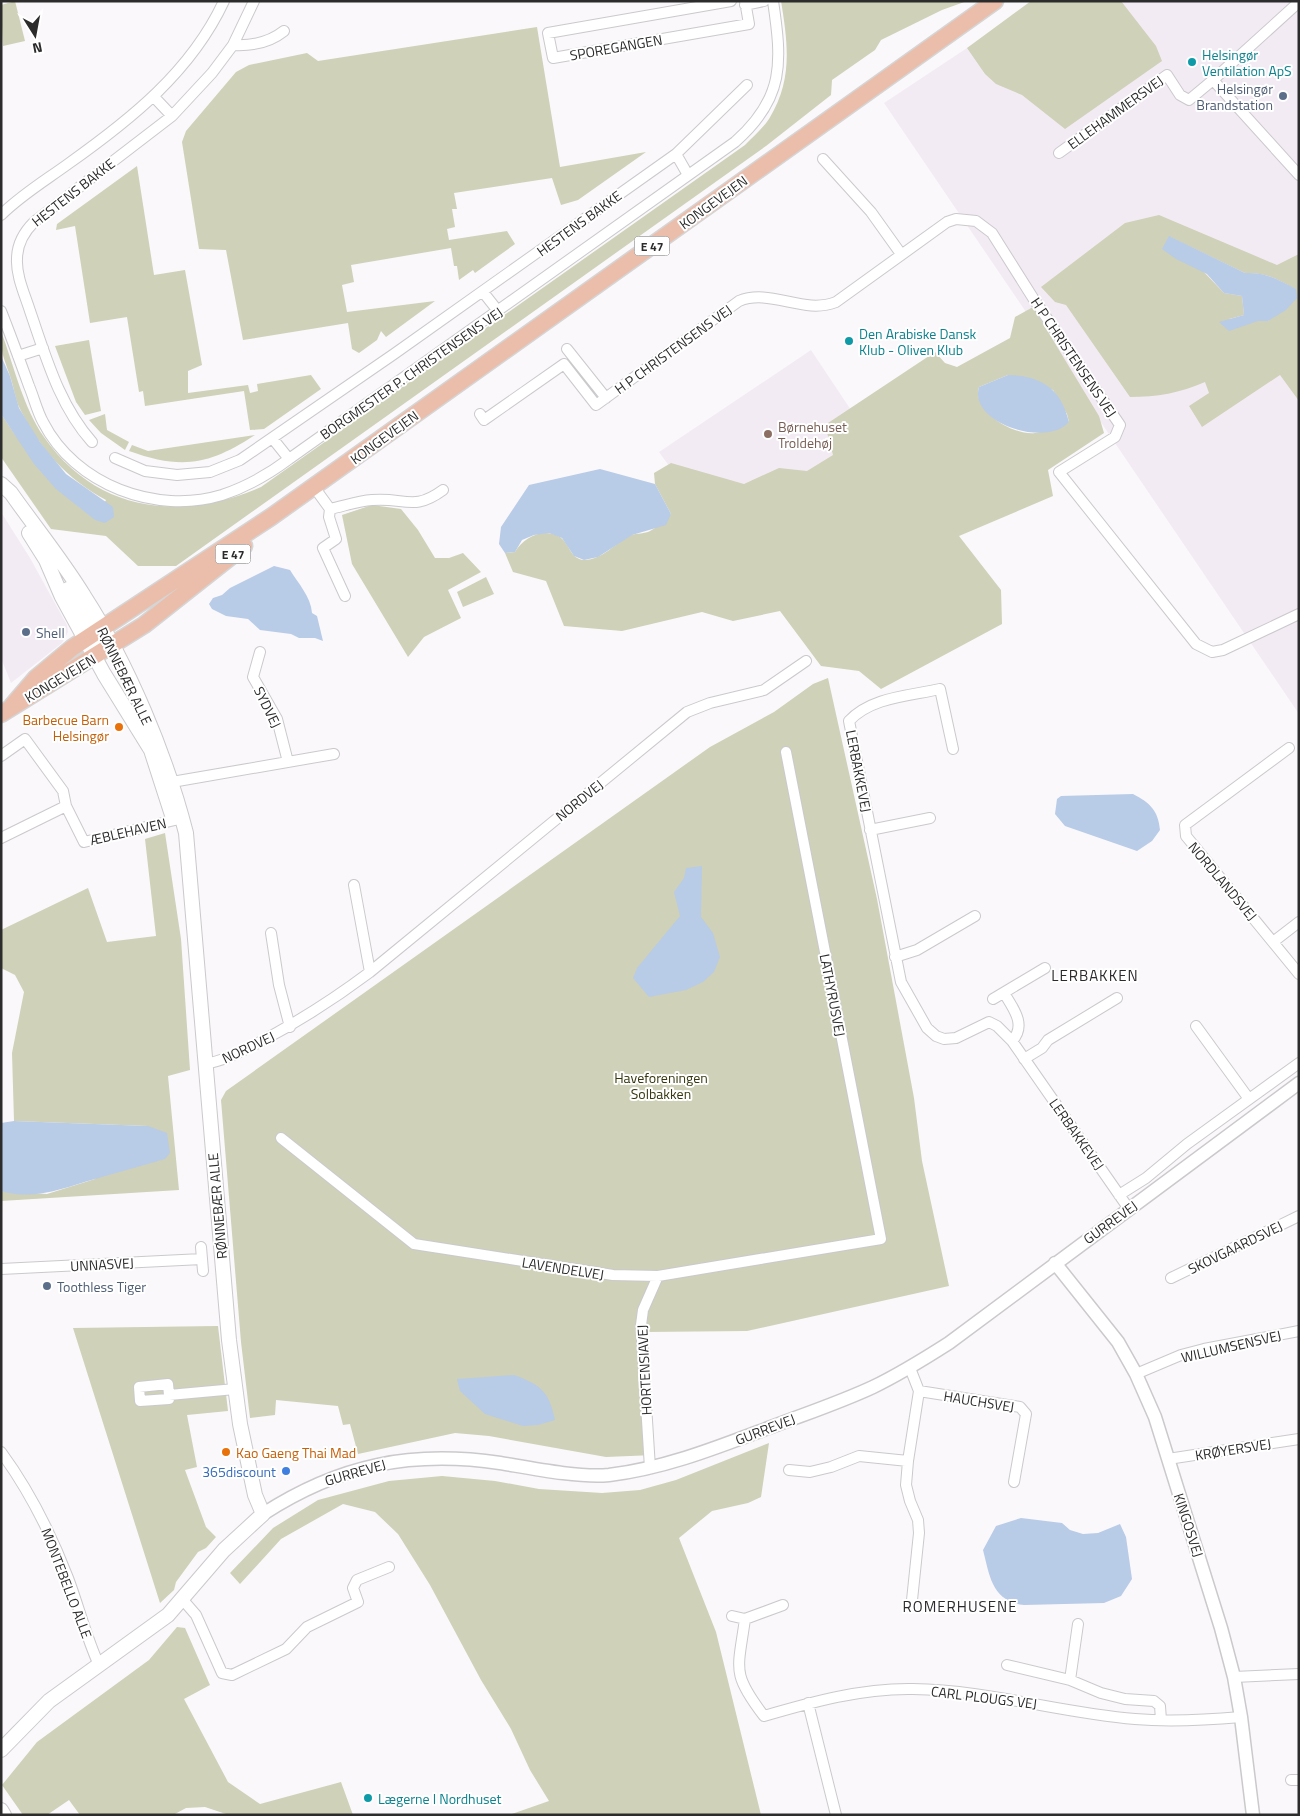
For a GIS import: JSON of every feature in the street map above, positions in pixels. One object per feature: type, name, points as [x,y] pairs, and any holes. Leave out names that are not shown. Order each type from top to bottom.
[{"type":"main road","name":"KONGEVEJEN","points":[[10,706],[242,535],[314,487],[994,2]]},
{"type":"main road","name":"RØNNEBÆR ALLE","points":[[1,484],[11,493],[79,588],[96,643],[150,750],[178,819],[186,833],[204,1064],[235,1389],[249,1471],[262,1514]]},
{"type":"main road","points":[[1,495],[70,592],[96,643]]},
{"type":"main road","name":"KONGEVEJEN","points":[[10,706],[48,667],[96,643],[192,588],[248,542],[271,517]]},
{"type":"main road","name":"RØNNEBÆR ALLE","points":[[96,643],[159,746],[172,782],[178,819]]},
{"type":"main road","name":"GURREVEJ","points":[[1,1750],[49,1700],[152,1628],[183,1600],[224,1550],[262,1514]]},
{"type":"main road","points":[[1,1810],[4,1815]]},
{"type":"street","points":[[1,215],[93,146],[154,97],[206,35],[224,1]]},
{"type":"street","name":"HESTENS BAKKE","points":[[92,442],[79,428],[61,398],[43,348],[17,269],[17,251],[21,240],[34,222],[172,116],[212,73],[232,45],[254,1]]},
{"type":"street","name":"SPOREGANGEN","points":[[731,1],[548,33],[553,58],[749,24],[745,3],[764,1]]},
{"type":"street","name":"BORGMESTER P. CHRISTENSENS VEJ","points":[[1,311],[43,422],[56,442],[86,471],[115,488],[159,500],[201,500],[241,488],[289,459],[735,142],[749,130],[770,99],[779,63],[780,44],[773,1]]},
{"type":"street","name":"ELLEHAMMERSVEJ","points":[[1059,152],[1167,75],[1180,96],[1189,100],[1299,2]]},
{"type":"street","points":[[232,45],[246,46],[274,39],[284,31]]},
{"type":"street","points":[[1213,80],[1299,175]]},
{"type":"street","name":"HESTENS BAKKE","points":[[115,458],[145,471],[161,474],[194,475],[225,467],[273,439],[676,154],[748,85]]},
{"type":"street","points":[[154,97],[172,116]]},
{"type":"street","points":[[676,154],[688,175]]},
{"type":"street","points":[[823,159],[871,212],[901,254]]},
{"type":"street","name":"H P CHRISTENSENS VEJ","points":[[480,414],[484,420],[564,364],[596,406],[748,297],[760,297],[815,308],[826,306],[836,302],[947,222],[956,219],[976,221],[992,233],[1033,298],[1120,424],[1116,437],[1059,472],[1196,644],[1212,652],[1223,650],[1299,614]]},
{"type":"street","points":[[483,292],[498,311]]},
{"type":"street","points":[[18,356],[43,348]]},
{"type":"street","name":"H P CHRISTENSENS VEJ","points":[[567,349],[606,398]]},
{"type":"street","points":[[273,439],[289,459]]},
{"type":"street","points":[[314,487],[330,509],[329,517],[336,540],[322,548],[346,596]]},
{"type":"street","points":[[330,509],[371,500],[419,503],[428,501],[443,490]]},
{"type":"street","name":"SYDVEJ","points":[[260,652],[253,677],[277,719],[288,762]]},
{"type":"street","name":"NORDVEJ","points":[[204,1064],[222,1061],[290,1027],[326,1005],[370,972],[687,712],[710,702],[764,690],[806,661]]},
{"type":"street","name":"LERBAKKEVEJ","points":[[953,749],[940,689],[871,704],[859,711],[849,721],[901,982],[927,1028],[936,1036],[944,1039],[956,1038],[989,1022],[998,1026],[1012,1041],[1129,1209]]},
{"type":"street","name":"ÆBLEHAVEN","points":[[1,756],[24,739],[63,791],[66,806],[84,842],[178,819]]},
{"type":"street","name":"NORDLANDSVEJ","points":[[1289,748],[1185,826],[1186,836],[1299,974]]},
{"type":"street","name":"LATHYRUSVEJ","points":[[786,752],[881,1239]]},
{"type":"street","points":[[172,782],[334,754]]},
{"type":"street","points":[[1,838],[66,806]]},
{"type":"street","name":"LERBAKKEVEJ","points":[[870,830],[930,818]]},
{"type":"street","points":[[354,884],[370,972]]},
{"type":"street","points":[[895,957],[917,950],[975,916]]},
{"type":"street","points":[[1273,942],[1299,922]]},
{"type":"street","name":"NORDVEJ","points":[[272,933],[279,985],[290,1027]]},
{"type":"street","points":[[993,999],[1045,968]]},
{"type":"street","points":[[1004,993],[1017,1015],[1019,1025],[1018,1034],[1012,1041]]},
{"type":"street","points":[[1024,1059],[1042,1048],[1048,1040],[1117,998]]},
{"type":"street","points":[[1196,1026],[1249,1099]]},
{"type":"street","name":"GURREVEJ","points":[[1119,1195],[1146,1178],[1186,1144],[1299,1063]]},
{"type":"street","name":"GURREVEJ","points":[[262,1514],[290,1497],[326,1480],[378,1464],[408,1459],[468,1459],[547,1470],[607,1475],[650,1468],[699,1455],[871,1388],[910,1368],[948,1344],[1055,1262],[1299,1083]]},
{"type":"street","name":"LAVENDELVEJ","points":[[281,1138],[414,1244],[614,1276],[658,1276],[881,1239]]},
{"type":"street","name":"SKOVGAARDSVEJ","points":[[1171,1278],[1299,1216]]},
{"type":"street","points":[[201,1246],[203,1271]]},
{"type":"street","name":"UNNASVEJ","points":[[1,1269],[202,1259]]},
{"type":"street","name":"KINGOSVEJ","points":[[1055,1262],[1118,1342],[1136,1374],[1155,1417],[1221,1628],[1234,1677],[1253,1815]]},
{"type":"street","name":"HORTENSIAVEJ","points":[[650,1468],[641,1325],[644,1310],[658,1276]]},
{"type":"street","name":"WILLUMSENSVEJ","points":[[1136,1374],[1181,1355],[1299,1331]]},
{"type":"street","points":[[910,1368],[919,1391],[906,1485],[918,1520],[919,1533],[912,1600]]},
{"type":"street","points":[[168,1395],[235,1389]]},
{"type":"street","name":"HAUCHSVEJ","points":[[919,1391],[1020,1407],[1026,1414],[1014,1482]]},
{"type":"street","name":"KRØYERSVEJ","points":[[1168,1458],[1299,1439]]},
{"type":"street","name":"MONTEBELLO ALLE","points":[[1,1452],[15,1471],[48,1533],[67,1577],[99,1665]]},
{"type":"street","points":[[789,1470],[810,1472],[831,1467],[859,1456],[908,1461]]},
{"type":"street","points":[[183,1600],[196,1616],[222,1672],[232,1675],[286,1649],[307,1627],[358,1602],[354,1588],[357,1580],[389,1567]]},
{"type":"street","points":[[732,1616],[745,1618],[783,1605]]},
{"type":"street","name":"CARL PLOUGS VEJ","points":[[745,1618],[738,1666],[739,1678],[744,1690],[764,1716],[847,1694],[912,1688],[958,1691],[1134,1719],[1161,1720],[1241,1717]]},
{"type":"street","points":[[1070,1680],[1078,1624]]},
{"type":"street","points":[[1007,1664],[1070,1680],[1101,1693],[1125,1699],[1154,1701],[1160,1706],[1161,1720]]},
{"type":"street","points":[[1234,1677],[1299,1674]]},
{"type":"street","points":[[808,1703],[836,1815]]},
{"type":"shaded area","points":[[1038,1],[1299,1],[1299,714],[884,103]]},
{"type":"shaded area","name":"Børnehuset Troldehøj","points":[[811,350],[855,416],[841,471],[791,500],[672,470],[659,452]]},
{"type":"shaded area","points":[[1,512],[30,558],[67,625],[68,632],[62,643],[11,683],[1,658]]},
{"type":"green space","points":[[15,1],[25,41],[3,46],[1,5]]},
{"type":"green space","points":[[781,1],[967,1],[942,10],[881,40],[875,50],[832,80],[831,95],[766,146],[176,566],[138,566],[106,536],[51,529],[1,457],[1,414],[22,445],[66,496],[95,519],[106,500],[67,473],[36,437],[18,405],[4,359],[1,331],[30,413],[44,437],[65,462],[89,482],[115,495],[142,504],[171,507],[201,505],[231,498],[261,487],[745,145],[769,119],[782,90],[787,62],[787,47]]},
{"type":"green space","points":[[1031,1],[1121,1],[1156,46],[1162,61],[1065,129],[1022,95],[996,84],[985,74],[967,48]]},
{"type":"green space","points":[[537,27],[560,167],[646,152],[578,200],[561,205],[552,178],[454,193],[457,209],[452,209],[455,227],[447,229],[449,240],[507,231],[515,244],[475,273],[473,270],[459,280],[451,248],[351,265],[354,282],[342,285],[347,312],[435,301],[386,337],[381,331],[377,340],[359,353],[352,349],[348,323],[243,340],[226,250],[199,249],[182,142],[186,131],[236,72],[249,65],[307,53],[318,61]]},
{"type":"green space","points":[[137,166],[154,275],[185,270],[202,365],[188,371],[188,393],[248,385],[250,393],[258,391],[257,384],[311,375],[321,389],[264,429],[250,430],[244,391],[145,406],[143,391],[139,392],[127,317],[90,323],[75,226],[56,230],[57,224]]},
{"type":"green space","points":[[1159,215],[1277,265],[1299,254],[1299,401],[1280,375],[1202,427],[1189,406],[1209,393],[1205,382],[1168,394],[1130,397],[1066,305],[1055,302],[1041,287],[1125,223]],"holes":[[[1170,237],[1245,273],[1271,277],[1295,289],[1268,321],[1229,319],[1244,315],[1242,296],[1224,293]]]},
{"type":"green space","points":[[1033,307],[1099,416],[1104,433],[1048,470],[1053,496],[959,536],[1001,590],[1002,624],[881,689],[859,671],[821,666],[780,611],[733,621],[702,612],[622,631],[564,626],[546,581],[513,572],[505,553],[515,552],[523,542],[534,535],[547,533],[560,537],[576,557],[584,560],[603,554],[631,535],[648,532],[655,528],[671,514],[655,484],[654,473],[671,463],[744,484],[779,468],[807,471],[833,455],[825,425],[935,352],[945,363],[957,367],[1010,338],[1015,317]],"holes":[[[1008,375],[1053,390],[1067,414],[1069,422],[1035,433],[1016,430],[996,420],[982,405],[979,396],[979,387]]]},
{"type":"green space","points":[[89,340],[101,411],[85,415],[76,402],[55,346]]},
{"type":"green space","points":[[105,414],[107,430],[129,442],[125,450],[101,433],[89,420]]},
{"type":"green space","points":[[255,435],[223,453],[195,461],[165,461],[129,451],[132,445],[148,451]]},
{"type":"green space","points":[[372,505],[401,509],[418,530],[435,558],[449,558],[463,553],[481,572],[448,590],[461,618],[424,637],[408,657],[352,564],[342,515]]},
{"type":"green space","points":[[486,577],[494,594],[463,607],[457,592]]},
{"type":"green space","name":"Haveforeningen Solbakken","points":[[828,678],[877,899],[914,1098],[922,1161],[949,1286],[747,1331],[645,1332],[654,1455],[606,1457],[489,1436],[455,1433],[358,1454],[350,1424],[343,1425],[338,1406],[276,1400],[275,1415],[250,1418],[241,1342],[221,1100],[226,1091],[710,747],[774,712],[813,684]]},
{"type":"green space","points":[[165,833],[181,939],[190,1070],[168,1076],[179,1190],[1,1201],[1,1191],[47,1194],[95,1179],[148,1126],[14,1121],[12,1053],[24,992],[15,975],[1,968],[1,930],[88,888],[107,942],[156,936],[145,839]]},
{"type":"green space","points":[[218,1326],[228,1411],[187,1415],[197,1467],[185,1470],[206,1527],[216,1537],[206,1548],[198,1552],[176,1582],[174,1590],[160,1603],[73,1328]]},
{"type":"green space","points":[[769,1443],[761,1497],[748,1503],[712,1511],[679,1538],[716,1632],[761,1815],[509,1815],[549,1801],[530,1770],[511,1729],[481,1680],[430,1585],[398,1534],[375,1512],[343,1504],[281,1539],[240,1584],[230,1573],[273,1528],[318,1500],[389,1481],[442,1476],[495,1481],[539,1489],[602,1493],[640,1490],[676,1480]]},
{"type":"green space","points":[[177,1627],[185,1628],[210,1685],[184,1699],[228,1782],[260,1804],[341,1782],[353,1815],[229,1815],[205,1807],[186,1808],[173,1815],[80,1815],[69,1800],[47,1815],[23,1815],[2,1785],[37,1742],[149,1660]]},
{"type":"water","points":[[1169,236],[1245,273],[1265,275],[1283,282],[1296,289],[1297,298],[1286,310],[1268,321],[1258,321],[1229,331],[1219,322],[1244,315],[1242,296],[1224,293],[1207,274],[1176,259],[1162,249]]},
{"type":"water","points":[[1,356],[10,376],[19,408],[40,442],[66,474],[113,507],[114,517],[105,523],[95,520],[56,489],[34,464],[1,414]]},
{"type":"water","points":[[1008,375],[1030,378],[1048,386],[1061,400],[1069,422],[1058,429],[1044,433],[1012,428],[997,421],[985,411],[979,400],[979,387]]},
{"type":"water","points":[[600,469],[655,484],[671,514],[666,525],[632,535],[598,557],[584,560],[574,556],[562,538],[549,533],[534,535],[522,540],[515,552],[505,553],[499,544],[501,527],[529,485]]},
{"type":"water","points":[[274,566],[290,570],[300,585],[307,596],[312,613],[317,616],[323,641],[315,638],[299,638],[291,634],[260,630],[248,619],[226,616],[212,609],[209,604],[213,598],[222,595],[230,588]]},
{"type":"water","points":[[1133,794],[1144,801],[1155,812],[1160,830],[1152,841],[1137,851],[1065,826],[1055,814],[1057,799],[1061,796]]},
{"type":"water","points":[[702,866],[701,917],[713,933],[720,957],[714,972],[703,982],[686,990],[649,997],[633,978],[637,968],[680,916],[674,892],[684,878],[686,868]]},
{"type":"water","points":[[14,1121],[148,1126],[167,1133],[170,1153],[165,1159],[49,1192],[26,1195],[13,1194],[1,1191],[1,1123]]},
{"type":"water","points":[[514,1375],[531,1382],[542,1390],[550,1402],[555,1420],[538,1425],[523,1426],[485,1414],[460,1391],[457,1379]]},
{"type":"water","points":[[1021,1518],[1062,1523],[1070,1530],[1083,1534],[1098,1533],[1120,1524],[1126,1537],[1132,1579],[1121,1596],[1104,1603],[1024,1605],[1005,1599],[994,1586],[983,1550],[996,1526]]},
{"type":"place","name":"Helsingør Ventilation ApS","points":[[1192,62]]},
{"type":"place","name":"Helsingør Brandstation","points":[[1283,96]]},
{"type":"place","name":"Den Arabiske Dansk Klub - Oliven Klub","points":[[849,341]]},
{"type":"place","name":"Børnehuset Troldehøj","points":[[768,434]]},
{"type":"place","name":"Shell","points":[[26,632]]},
{"type":"place","name":"Barbecue Barn Helsingør","points":[[119,727]]},
{"type":"place","name":"Toothless Tiger","points":[[47,1286]]},
{"type":"place","name":"Kao Gaeng Thai Mad","points":[[226,1452]]},
{"type":"place","name":"365discount","points":[[286,1471]]},
{"type":"place","name":"Lægerne I Nordhuset","points":[[368,1798]]},
{"type":"district","name":"LERBAKKEN","points":[[1095,975]]},
{"type":"district","name":"ROMERHUSENE","points":[[960,1606]]}]
